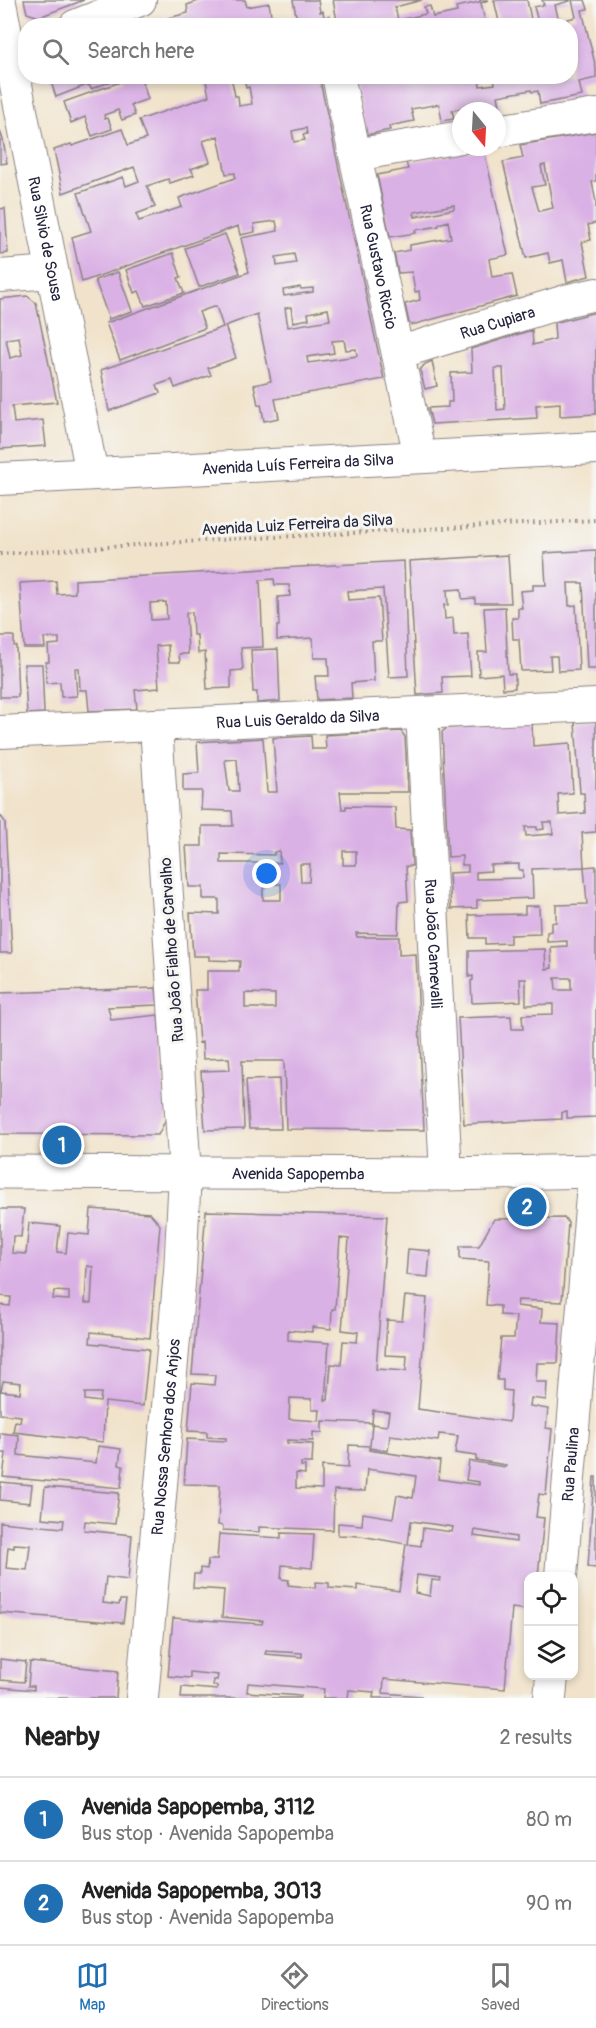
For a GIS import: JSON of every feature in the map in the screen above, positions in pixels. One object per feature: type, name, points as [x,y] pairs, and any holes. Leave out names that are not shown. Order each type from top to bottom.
[{"type":"main road","name":"Avenida Sapopemba","points":[[0,1172],[446,1174],[595,1171]]},
{"type":"street","points":[[95,18],[140,0]]},
{"type":"street","name":"Rua Silvio de Sousa","points":[[0,3],[18,48]]},
{"type":"street","name":"Rua Silvio de Sousa","points":[[23,84],[52,272],[92,474]]},
{"type":"street","name":"Rua Gustavo Riccio","points":[[340,84],[420,457]]},
{"type":"street","points":[[506,130],[596,115]]},
{"type":"street","points":[[355,154],[452,138]]},
{"type":"street","points":[[0,276],[52,272]]},
{"type":"street","name":"Rua Cupiara","points":[[398,353],[569,300],[596,294]]},
{"type":"street","name":"Avenida Luís Ferreira da Silva","points":[[0,479],[596,448]]},
{"type":"street","name":"Rua Luis Geraldo da Silva","points":[[0,732],[596,705]]},
{"type":"street","name":"Rua João Camevalli","points":[[422,713],[446,1174]]},
{"type":"street","name":"Rua João Fialho de Carvalho","points":[[156,726],[185,1174]]},
{"type":"street","name":"Rua Paulina","points":[[561,1572],[595,1171]]},
{"type":"street","name":"Rua Nossa Senhora dos Anjos","points":[[142,1698],[180,1272],[185,1174]]},
{"type":"street","points":[[550,1698],[552,1680]]},
{"type":"path","name":"Avenida Luiz Ferreira da Silva","points":[[0,554],[596,520]]},
{"type":"building","points":[[24,0],[84,0],[39,17],[27,13]]},
{"type":"building","points":[[201,0],[245,0],[247,7],[269,3],[272,18],[168,18],[188,13],[187,5]]},
{"type":"building","points":[[293,0],[318,0],[320,12],[323,11],[324,17],[330,16],[331,18],[296,18]]},
{"type":"building","points":[[333,0],[422,0],[395,7],[398,18],[336,18]]},
{"type":"building","points":[[488,0],[481,3],[484,18],[407,18],[426,14],[424,7],[430,6],[433,17],[457,12],[456,7]]},
{"type":"building","points":[[494,0],[527,0],[531,18],[498,18]]},
{"type":"building","points":[[542,0],[570,0],[555,5],[558,18],[537,18],[534,7],[544,5]]},
{"type":"building","points":[[572,0],[585,0],[588,9],[582,10],[596,68],[596,78],[579,82],[582,96],[540,104],[538,91],[532,92],[531,90],[498,96],[499,102],[452,102],[452,119],[442,121],[439,104],[411,109],[414,121],[389,126],[390,130],[366,135],[356,84],[480,84],[480,86],[578,84],[578,18],[572,18],[576,17]]},
{"type":"building","points":[[52,84],[89,84],[56,97]]},
{"type":"building","points":[[89,84],[104,84],[91,89]]},
{"type":"building","points":[[115,84],[143,84],[148,99],[131,105],[135,115],[122,120],[118,110],[104,115],[105,119],[108,118],[112,129],[92,136],[85,117],[71,123],[64,102]]},
{"type":"building","points":[[207,84],[233,84],[235,96],[238,96],[239,106],[252,104],[249,87],[246,88],[245,84],[321,84],[384,379],[275,399],[279,418],[264,421],[254,385],[271,381],[257,314],[225,326],[236,358],[208,368],[211,375],[175,388],[172,380],[157,385],[160,393],[109,411],[101,370],[223,327],[216,306],[199,312],[205,328],[120,360],[106,323],[249,272],[241,238],[278,231],[276,221],[254,224],[255,232],[240,235],[238,226],[82,282],[72,237],[91,231],[78,193],[123,177],[126,186],[139,181],[134,167],[63,193],[54,150],[122,129],[128,145],[146,139],[139,120],[209,96]],"holes":[[[306,128],[307,134],[303,135],[305,140],[294,142],[292,131]],[[218,136],[226,174],[235,173],[235,178],[179,198],[182,207],[139,221],[136,214],[155,207],[147,186],[168,179],[170,183],[194,175],[191,169],[210,162],[203,141]],[[294,254],[296,263],[277,266],[276,257]],[[300,287],[301,289],[313,288],[313,292],[284,296],[283,290]],[[291,307],[293,322],[309,319],[308,313],[328,309],[330,320],[288,327],[285,308]],[[344,340],[346,350],[356,349],[357,356],[308,363],[307,357],[334,353],[332,341]]]},
{"type":"building","points":[[0,131],[7,163],[0,164]]},
{"type":"building","points":[[596,132],[596,181],[592,182],[596,202],[596,223],[588,225],[591,240],[582,242],[589,276],[567,282],[563,260],[550,263],[548,253],[526,258],[503,162],[523,158],[520,145]],"holes":[[[545,165],[553,208],[539,211],[532,187],[545,185],[541,166]]]},
{"type":"building","points":[[452,155],[485,156],[508,255],[489,259],[492,277],[512,274],[517,296],[412,325],[409,323],[405,304],[420,300],[419,291],[415,292],[412,272],[398,273],[394,253],[410,250],[410,245],[451,238],[448,221],[439,226],[415,230],[416,233],[390,237],[377,175],[408,169],[406,162]],"holes":[[[454,205],[454,209],[415,217],[414,212]]]},
{"type":"building","points":[[5,208],[8,253],[0,254],[0,209]]},
{"type":"building","points":[[225,234],[240,273],[199,287],[185,248]]},
{"type":"building","points":[[173,253],[181,277],[178,278],[184,293],[145,306],[139,291],[134,293],[126,270]]},
{"type":"building","points":[[118,272],[132,311],[109,319],[95,280]]},
{"type":"building","points":[[27,296],[36,303],[57,402],[12,406],[14,423],[43,420],[46,446],[0,449],[0,299]],"holes":[[[19,337],[22,355],[10,358],[6,339]]]},
{"type":"building","points":[[596,312],[596,414],[560,416],[560,403],[536,405],[537,418],[432,424],[428,408],[448,407],[448,402],[452,402],[451,373],[472,372],[471,349],[532,330],[533,345],[555,339],[554,323]],"holes":[[[495,368],[503,368],[505,409],[497,410]]]},
{"type":"building","points":[[432,361],[437,386],[425,389],[420,370]]},
{"type":"building","points":[[596,550],[596,669],[587,669],[583,583],[568,583],[569,606],[576,605],[579,670],[558,671],[557,656],[550,656],[551,670],[521,671],[519,639],[513,639],[512,618],[518,618],[518,608],[522,608],[520,591],[533,590],[533,585],[546,585],[544,553]]},
{"type":"building","points":[[508,555],[511,603],[475,603],[475,598],[462,599],[461,589],[447,590],[448,605],[444,605],[445,619],[453,618],[454,635],[468,634],[471,676],[442,677],[443,693],[417,695],[409,561]]},
{"type":"building","points":[[404,561],[408,676],[389,677],[383,589],[347,591],[348,600],[379,598],[382,641],[372,641],[374,681],[351,683],[352,698],[317,700],[315,676],[329,676],[328,658],[314,658],[313,638],[277,640],[278,597],[290,596],[289,585],[275,585],[274,579],[260,580],[263,647],[241,648],[243,670],[231,671],[231,688],[207,689],[205,652],[198,653],[197,635],[193,635],[192,612],[186,613],[188,654],[179,654],[180,662],[169,662],[168,645],[156,646],[159,688],[135,690],[137,709],[89,711],[87,690],[80,690],[79,668],[75,668],[77,696],[61,697],[60,682],[46,683],[46,662],[49,662],[48,645],[59,644],[59,638],[44,638],[45,648],[24,648],[20,583],[56,581],[57,594],[75,593],[75,580]],"holes":[[[166,602],[167,619],[151,620],[150,603]]]},
{"type":"building","points":[[505,607],[508,674],[515,674],[515,688],[503,689],[502,674],[479,676],[478,652],[487,652],[484,608]]},
{"type":"building","points":[[0,636],[14,636],[18,697],[0,697]]},
{"type":"building","points":[[278,649],[280,701],[257,703],[257,692],[253,692],[251,650]]},
{"type":"building","points":[[24,664],[42,664],[44,713],[27,714]]},
{"type":"building","points":[[596,721],[596,832],[582,833],[584,867],[532,869],[533,898],[477,900],[477,908],[451,909],[449,873],[468,872],[468,865],[462,865],[462,856],[448,857],[442,732],[447,728],[532,723],[533,746],[570,743],[573,793],[558,794],[559,815],[585,813],[584,793],[580,793],[575,722]],"holes":[[[543,822],[552,822],[553,834],[526,836],[525,827],[544,829]],[[519,864],[519,870],[523,870],[523,878],[476,879],[476,872],[491,871],[490,865]]]},
{"type":"building","points":[[401,731],[405,737],[408,792],[340,792],[342,809],[346,809],[346,806],[395,807],[396,829],[410,830],[412,866],[406,866],[408,901],[399,902],[398,934],[356,933],[357,937],[399,937],[399,955],[416,954],[424,1130],[286,1129],[284,1061],[242,1061],[244,1129],[205,1130],[201,1071],[230,1070],[229,1058],[203,1059],[202,1042],[199,1043],[195,990],[207,990],[207,971],[239,971],[240,961],[209,960],[209,956],[193,956],[190,913],[219,914],[219,899],[203,899],[203,887],[189,887],[186,846],[202,846],[202,826],[233,826],[232,811],[201,810],[202,791],[183,791],[183,774],[199,773],[197,742],[263,738],[267,792],[277,792],[273,738],[311,736],[312,749],[326,749],[325,735]],"holes":[[[237,759],[239,791],[229,791],[225,760]],[[279,851],[280,863],[221,863],[221,854],[274,855],[274,852]],[[343,851],[356,851],[356,865],[343,865]],[[300,864],[310,864],[309,882],[301,882]],[[266,884],[281,884],[281,900],[263,900],[263,889]],[[245,993],[275,994],[275,1008],[245,1008]]]},
{"type":"building","points":[[0,815],[5,822],[12,953],[0,953]]},
{"type":"building","points":[[596,866],[596,1117],[567,1118],[567,1111],[562,1112],[562,1119],[464,1124],[458,1018],[511,1016],[512,1029],[523,1029],[522,1015],[553,1014],[553,1004],[526,1005],[526,979],[520,979],[521,1001],[472,1003],[471,981],[473,976],[469,977],[469,951],[545,949],[546,969],[552,968],[551,947],[567,946],[567,941],[547,942],[547,932],[551,931],[551,923],[556,922],[556,905],[587,904],[584,867]],"holes":[[[555,978],[571,978],[571,990],[556,990]]]},
{"type":"building","points":[[525,906],[539,906],[540,934],[510,935],[510,943],[485,944],[485,938],[470,938],[469,915],[525,914]]},
{"type":"building","points":[[156,988],[158,1005],[108,1007],[111,1020],[158,1015],[167,1117],[158,1135],[0,1134],[0,993]]},
{"type":"building","points":[[279,1079],[281,1129],[249,1129],[246,1080]]},
{"type":"building","points":[[0,1209],[24,1209],[21,1237],[13,1236],[12,1253],[26,1254],[29,1223],[60,1226],[57,1252],[66,1253],[68,1233],[89,1235],[91,1209],[150,1213],[160,1225],[150,1338],[91,1332],[90,1343],[149,1349],[143,1406],[105,1402],[103,1442],[13,1432],[15,1421],[20,1422],[21,1416],[0,1414],[0,1305],[10,1306],[11,1297],[0,1296]],"holes":[[[87,1266],[93,1267],[91,1303],[85,1303]],[[54,1291],[69,1292],[69,1300],[53,1299]],[[3,1381],[21,1383],[20,1393],[1,1391]],[[85,1393],[101,1393],[100,1402],[85,1400]]]},
{"type":"building","points":[[206,1211],[387,1216],[376,1369],[406,1371],[407,1356],[385,1355],[387,1320],[402,1321],[405,1296],[427,1298],[418,1409],[509,1422],[511,1391],[503,1390],[503,1380],[497,1380],[501,1338],[514,1338],[516,1316],[500,1315],[500,1306],[486,1305],[489,1261],[460,1259],[460,1246],[479,1246],[494,1219],[565,1218],[568,1223],[562,1302],[518,1300],[517,1306],[542,1309],[541,1322],[560,1323],[558,1363],[537,1363],[536,1382],[547,1382],[546,1400],[531,1398],[530,1406],[548,1409],[546,1428],[552,1429],[546,1495],[539,1494],[536,1517],[544,1518],[538,1572],[524,1572],[524,1610],[512,1608],[505,1689],[384,1679],[383,1693],[421,1696],[421,1698],[373,1698],[374,1692],[349,1690],[348,1698],[323,1698],[324,1689],[248,1683],[247,1692],[301,1696],[300,1698],[181,1698],[182,1687],[217,1690],[217,1686],[213,1686],[218,1675],[190,1672],[190,1678],[168,1676],[173,1618],[262,1624],[263,1621],[222,1617],[224,1590],[193,1588],[194,1574],[200,1574],[200,1568],[207,1569],[208,1560],[217,1560],[219,1534],[281,1538],[281,1533],[314,1534],[312,1568],[282,1565],[281,1579],[289,1580],[288,1585],[315,1588],[316,1582],[329,1583],[329,1588],[357,1590],[357,1585],[399,1591],[406,1544],[361,1536],[338,1535],[338,1523],[362,1525],[363,1513],[393,1518],[397,1495],[413,1498],[416,1476],[367,1469],[365,1491],[334,1490],[333,1530],[259,1527],[259,1532],[223,1530],[223,1526],[218,1525],[220,1485],[184,1484],[187,1439],[226,1441],[226,1438],[207,1437],[207,1432],[188,1431],[192,1383],[214,1385],[215,1375],[192,1374]],"holes":[[[340,1238],[349,1239],[342,1330],[358,1332],[357,1342],[343,1341],[341,1365],[331,1364],[328,1400],[325,1400],[329,1343],[288,1340],[288,1330],[312,1332],[312,1327],[331,1329],[332,1309],[335,1309]],[[290,1398],[312,1399],[312,1410],[320,1410],[319,1421],[289,1419]],[[373,1410],[389,1412],[387,1426],[372,1424],[370,1446],[349,1445],[348,1468],[322,1466],[322,1489],[296,1488],[296,1473],[305,1474],[305,1466],[301,1466],[301,1463],[312,1463],[313,1444],[287,1443],[287,1440],[313,1441],[313,1432],[322,1433],[322,1421],[372,1423]],[[439,1434],[458,1436],[455,1453],[476,1456],[476,1460],[506,1465],[505,1467],[469,1461],[466,1480],[479,1482],[479,1485],[438,1479],[440,1461],[369,1450],[369,1448],[388,1451],[390,1435],[438,1441]],[[411,1521],[453,1527],[452,1532],[423,1528],[421,1546],[408,1544]],[[475,1530],[516,1537],[516,1542],[474,1536]],[[417,1575],[441,1578],[440,1581],[432,1580],[430,1596],[415,1593]],[[266,1651],[302,1653],[302,1657],[265,1654]]]},
{"type":"building","points":[[408,1249],[430,1251],[428,1277],[406,1275]]},
{"type":"building","points":[[0,1433],[19,1435],[18,1455],[96,1463],[98,1446],[121,1449],[119,1465],[123,1466],[121,1488],[3,1477],[6,1453],[0,1453]]},
{"type":"building","points":[[594,1477],[596,1477],[596,1568],[588,1567]]},
{"type":"building","points":[[1,1482],[32,1485],[30,1503],[0,1500]]},
{"type":"building","points":[[45,1487],[119,1493],[115,1524],[85,1521],[84,1530],[132,1535],[128,1580],[106,1577],[103,1603],[119,1605],[120,1600],[126,1600],[123,1623],[0,1613],[0,1522],[63,1528],[64,1520],[42,1518]],"holes":[[[14,1544],[30,1545],[27,1570],[6,1568],[8,1547],[14,1548]]]},
{"type":"building","points":[[0,1659],[26,1662],[24,1682],[0,1680]]},
{"type":"building","points":[[30,1662],[118,1671],[116,1698],[0,1698],[0,1687],[34,1690],[34,1686],[28,1686]]},
{"type":"place","name":"Avenida Sapopemba, 3112","points":[[62,1145]]},
{"type":"place","name":"Avenida Sapopemba, 3013","points":[[527,1207]]}]
